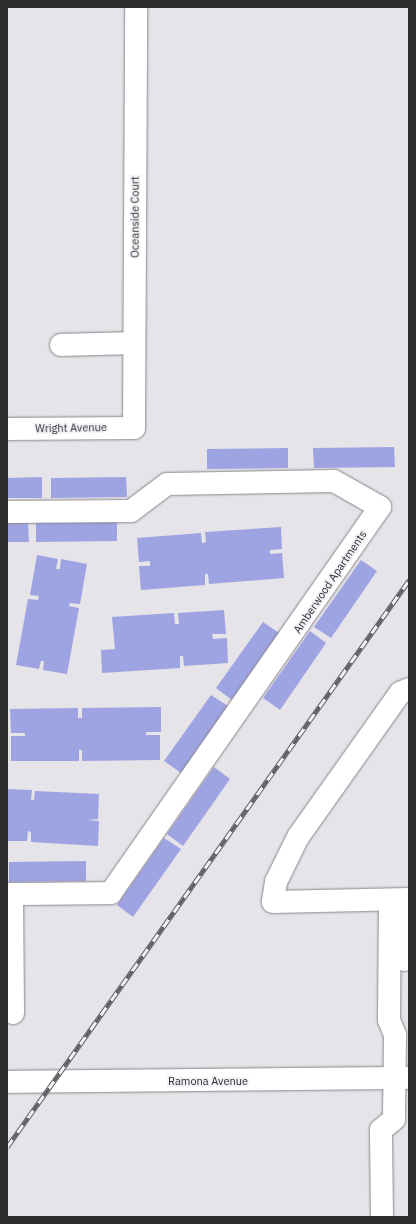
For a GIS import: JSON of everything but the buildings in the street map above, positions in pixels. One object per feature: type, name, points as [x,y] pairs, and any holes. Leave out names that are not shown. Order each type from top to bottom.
[{"type":"street","name":"Oceanside Court","points":[[134,428],[136,7]]},
{"type":"street","points":[[61,345],[134,343]]},
{"type":"street","name":"Wright Avenue","points":[[7,429],[134,428]]},
{"type":"street","name":"Amberwood Apartments","points":[[7,512],[131,511],[167,484],[326,481],[334,481],[380,507],[111,893],[10,894],[13,1013]]},
{"type":"street","points":[[382,1217],[381,1130],[402,1124],[402,1078],[395,1035],[389,1020],[401,900],[273,902],[276,882],[298,837],[400,693],[409,689]]},
{"type":"street","name":"Ramona Avenue","points":[[7,1082],[402,1078]]},
{"type":"railway","points":[[7,1147],[409,580]]}]
